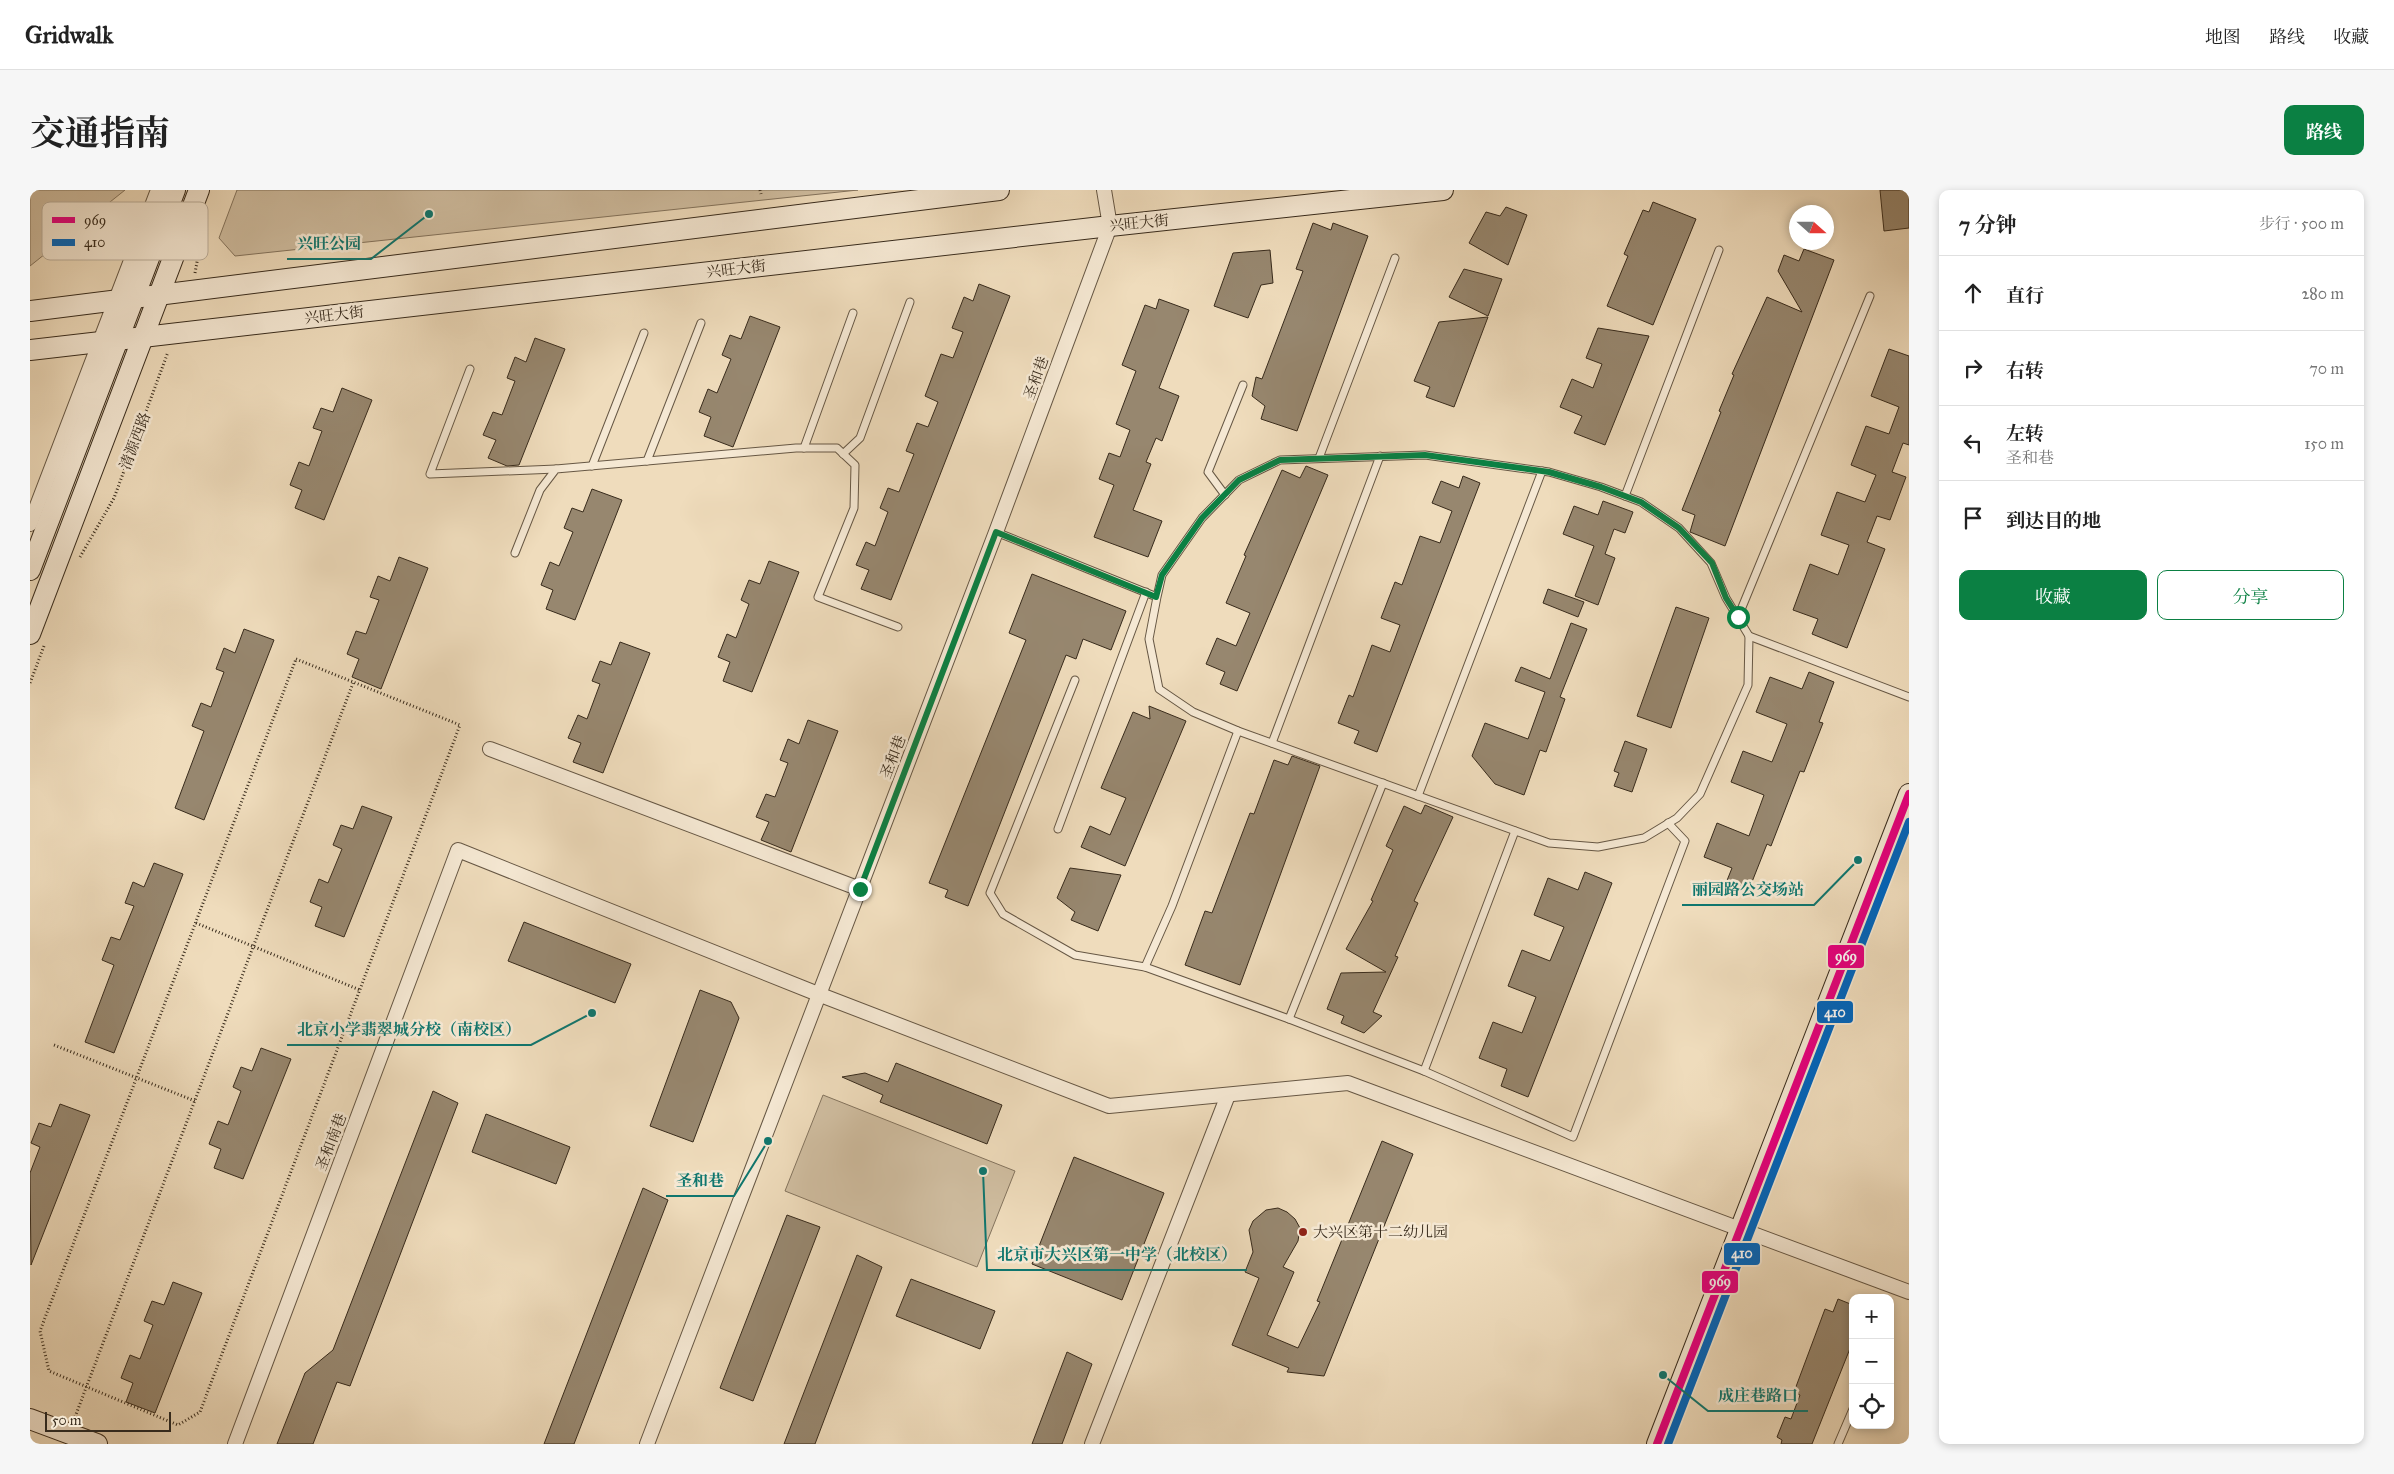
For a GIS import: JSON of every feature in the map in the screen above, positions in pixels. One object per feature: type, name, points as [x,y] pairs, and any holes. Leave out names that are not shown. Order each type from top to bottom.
[{"type":"main road","points":[[169,202],[175,190]]},
{"type":"main road","name":"清源西路","points":[[194,202],[199,190]]},
{"type":"main road","points":[[30,311],[999,190]]},
{"type":"main road","name":"兴旺大街","points":[[30,350],[1110,226],[1443,190]]},
{"type":"main road","points":[[30,570],[109,340],[143,260]]},
{"type":"main road","name":"清源西路","points":[[38,637],[173,260]]},
{"type":"main road","points":[[1657,1444],[1909,794]]},
{"type":"main road","points":[[30,1419],[97,1444]]},
{"type":"street","points":[[154,202],[158,190]]},
{"type":"street","name":"圣和巷","points":[[647,1444],[996,532],[1110,226],[1104,190]]},
{"type":"street","points":[[125,299],[137,260]]},
{"type":"street","points":[[30,524],[109,340]]},
{"type":"street","points":[[490,749],[860,889]]},
{"type":"street","name":"圣和南巷","points":[[235,1444],[458,850],[818,994]]},
{"type":"street","points":[[818,994],[1109,1106],[1348,1083],[1909,1292]]},
{"type":"street","points":[[1092,1444],[1228,1094]]},
{"type":"lane","points":[[1626,496],[1719,250]]},
{"type":"lane","points":[[1318,458],[1394,258]]},
{"type":"lane","points":[[1738,617],[1870,296]]},
{"type":"lane","points":[[843,454],[860,438],[910,302]]},
{"type":"lane","points":[[804,448],[853,313]]},
{"type":"lane","points":[[647,461],[701,323]]},
{"type":"lane","points":[[592,466],[644,333]]},
{"type":"lane","points":[[470,369],[430,474],[556,469],[804,448],[837,448],[855,466],[854,508],[818,597],[898,627]]},
{"type":"lane","points":[[1225,495],[1208,472],[1243,385]]},
{"type":"lane","points":[[1425,455],[1542,471],[1626,496],[1641,502],[1679,528],[1712,563],[1726,598],[1749,636],[1748,685],[1700,794],[1677,818],[1644,838],[1598,847],[1549,843],[1238,731],[1193,712],[1159,688],[1149,639],[1156,597],[1162,575],[1202,518],[1239,480],[1280,460],[1425,455]]},
{"type":"lane","points":[[1272,743],[1380,456]]},
{"type":"lane","points":[[515,553],[540,490],[556,469]]},
{"type":"lane","points":[[1418,796],[1542,471]]},
{"type":"lane","points":[[996,532],[1156,597]]},
{"type":"lane","points":[[1058,829],[1146,592]]},
{"type":"lane","points":[[1749,636],[1909,697]]},
{"type":"lane","points":[[1075,680],[990,894],[1003,914],[1075,955],[1145,967],[1289,1019],[1424,1071],[1572,1137],[1685,841],[1668,823]]},
{"type":"lane","points":[[1145,967],[1172,906],[1238,731]]},
{"type":"lane","points":[[1289,1019],[1383,783]]},
{"type":"lane","points":[[1424,1071],[1515,831]]},
{"type":"lane","points":[[1838,1444],[1849,1418]]},
{"type":"path","points":[[191,291],[197,260]]},
{"type":"path","name":"清源西路","points":[[77,563],[114,498],[176,333]]},
{"type":"path","points":[[30,683],[38,637]]},
{"type":"path","points":[[296,659],[460,725],[200,1412],[178,1425],[49,1371],[40,1330],[196,923],[296,659]]},
{"type":"path","points":[[68,1433],[353,683]]},
{"type":"path","points":[[196,923],[360,990]]},
{"type":"path","points":[[54,1046],[195,1101]]},
{"type":"shaded area","points":[[30,190],[125,190],[110,202],[42,202],[42,256],[30,266]]},
{"type":"shaded area","points":[[237,190],[858,190],[235,256],[219,238]]},
{"type":"shaded area","points":[[823,1095],[1015,1171],[977,1267],[785,1191]]},
{"type":"building","points":[[1880,190],[1909,190],[1909,228],[1884,231]]},
{"type":"building","points":[[1653,202],[1696,219],[1653,325],[1607,306],[1628,256],[1624,254],[1643,210],[1649,212]]},
{"type":"building","points":[[1506,207],[1527,215],[1508,265],[1469,243],[1486,212],[1500,216]]},
{"type":"building","points":[[1313,223],[1331,230],[1333,223],[1368,236],[1297,431],[1261,419],[1265,406],[1252,396],[1256,377],[1262,379],[1303,271],[1296,269]]},
{"type":"building","points":[[1270,250],[1273,283],[1261,285],[1248,318],[1214,306],[1233,253]]},
{"type":"building","points":[[1804,250],[1834,260],[1725,546],[1690,532],[1695,515],[1682,510],[1721,412],[1719,411],[1734,375],[1732,374],[1767,297],[1802,312],[1778,271],[1784,255],[1799,261]]},
{"type":"building","points":[[1464,269],[1502,279],[1488,316],[1449,297]]},
{"type":"building","points":[[979,284],[1010,296],[891,600],[861,589],[869,570],[856,565],[866,542],[875,546],[888,512],[880,508],[888,488],[899,492],[914,454],[906,451],[917,423],[928,427],[938,402],[925,396],[941,354],[953,358],[963,332],[952,328],[964,297],[973,301]]},
{"type":"building","points":[[1159,299],[1189,310],[1159,388],[1179,396],[1162,441],[1156,438],[1146,462],[1151,464],[1133,510],[1162,521],[1148,557],[1094,537],[1114,485],[1099,479],[1109,453],[1120,457],[1130,430],[1116,424],[1136,371],[1122,365],[1145,305],[1156,309]]},
{"type":"building","points":[[750,316],[780,327],[733,447],[704,436],[711,417],[699,412],[708,389],[717,393],[731,359],[722,355],[730,335],[741,339]]},
{"type":"building","points":[[1488,317],[1454,407],[1426,397],[1430,387],[1414,381],[1439,322]]},
{"type":"building","points":[[1598,328],[1649,336],[1605,445],[1574,433],[1582,416],[1560,407],[1572,379],[1593,388],[1602,364],[1586,358]]},
{"type":"building","points":[[535,338],[565,349],[519,465],[507,466],[488,458],[496,440],[483,435],[493,412],[502,415],[515,381],[507,378],[515,357],[526,362]]},
{"type":"building","points":[[1889,349],[1909,356],[1909,445],[1903,443],[1892,472],[1906,477],[1890,520],[1877,516],[1867,542],[1885,549],[1847,648],[1812,634],[1818,619],[1793,610],[1810,564],[1838,575],[1849,545],[1821,535],[1837,492],[1865,502],[1876,475],[1851,465],[1866,426],[1889,434],[1899,407],[1871,396]]},
{"type":"building","points":[[342,388],[372,400],[324,520],[295,508],[302,490],[290,485],[299,462],[309,466],[322,431],[313,428],[321,408],[333,412]]},
{"type":"building","points":[[1306,466],[1328,475],[1237,691],[1220,684],[1225,672],[1206,664],[1217,638],[1236,646],[1250,613],[1226,603],[1246,556],[1244,555],[1282,470],[1300,478]]},
{"type":"building","points":[[1463,476],[1480,483],[1377,752],[1354,743],[1359,731],[1338,723],[1349,695],[1353,697],[1372,645],[1390,652],[1400,625],[1381,618],[1395,582],[1402,585],[1420,536],[1440,543],[1452,511],[1432,503],[1441,481],[1459,488]]},
{"type":"building","points":[[592,489],[622,500],[575,620],[546,609],[553,590],[541,585],[550,562],[559,566],[573,532],[564,528],[572,508],[583,512]]},
{"type":"building","points":[[1603,501],[1633,512],[1625,533],[1614,529],[1605,554],[1615,558],[1598,605],[1575,596],[1594,546],[1563,534],[1574,506],[1598,515]]},
{"type":"building","points":[[399,557],[428,568],[381,689],[352,677],[359,659],[347,654],[356,631],[366,634],[379,600],[370,597],[378,576],[390,581]]},
{"type":"building","points":[[769,561],[799,572],[752,692],[723,681],[730,662],[718,657],[727,634],[736,638],[749,604],[741,600],[749,580],[760,584]]},
{"type":"building","points":[[1032,574],[1126,611],[1111,650],[1083,639],[1076,659],[1066,655],[968,906],[945,897],[948,890],[929,883],[1026,640],[1009,633]]},
{"type":"building","points":[[1548,589],[1584,602],[1578,617],[1543,603]]},
{"type":"building","points":[[1676,607],[1709,618],[1671,728],[1637,716]]},
{"type":"building","points":[[1571,623],[1587,629],[1560,697],[1565,699],[1546,752],[1540,750],[1524,795],[1495,784],[1472,756],[1485,723],[1528,739],[1545,692],[1515,681],[1521,667],[1550,679]]},
{"type":"building","points":[[244,629],[274,640],[204,820],[175,808],[204,731],[192,726],[201,703],[211,707],[224,672],[216,669],[224,648],[235,653]]},
{"type":"building","points":[[620,642],[650,653],[603,773],[573,762],[581,743],[568,738],[578,715],[587,719],[600,684],[592,681],[600,661],[611,665]]},
{"type":"building","points":[[1809,672],[1834,682],[1819,722],[1823,723],[1804,772],[1800,771],[1771,846],[1767,844],[1748,892],[1726,883],[1732,868],[1704,857],[1717,823],[1749,836],[1764,795],[1731,782],[1743,751],[1772,762],[1787,724],[1756,712],[1770,677],[1802,689]]},
{"type":"building","points":[[1149,706],[1186,721],[1125,866],[1081,847],[1090,826],[1110,835],[1126,798],[1101,788],[1133,712],[1150,719]]},
{"type":"building","points":[[808,720],[838,731],[791,852],[761,840],[769,822],[756,817],[766,794],[775,797],[788,763],[780,760],[788,739],[799,744]]},
{"type":"building","points":[[1625,741],[1647,749],[1632,792],[1614,786],[1619,773],[1614,771]]},
{"type":"building","points":[[1292,756],[1320,766],[1240,985],[1185,965],[1205,911],[1212,913],[1250,813],[1254,814],[1274,760],[1288,765]]},
{"type":"building","points":[[1425,805],[1453,817],[1414,901],[1418,903],[1395,956],[1398,957],[1373,1012],[1382,1016],[1364,1033],[1341,1023],[1344,1016],[1327,1009],[1341,973],[1386,972],[1346,949],[1373,901],[1371,900],[1393,850],[1386,846],[1404,806],[1421,814]]},
{"type":"building","points":[[362,806],[392,817],[344,937],[315,926],[322,907],[310,902],[319,879],[328,883],[342,849],[333,845],[341,825],[353,829]]},
{"type":"building","points":[[154,863],[183,874],[114,1053],[85,1042],[114,965],[102,960],[111,937],[120,940],[134,906],[125,903],[133,882],[144,887]]},
{"type":"building","points":[[1070,868],[1121,875],[1098,931],[1071,920],[1075,912],[1057,898]]},
{"type":"building","points":[[1585,872],[1612,883],[1528,1097],[1501,1086],[1507,1069],[1479,1058],[1493,1022],[1522,1033],[1536,997],[1508,986],[1522,950],[1550,961],[1564,927],[1534,915],[1548,878],[1578,890]]},
{"type":"building","points":[[524,922],[631,964],[615,1003],[508,961]]},
{"type":"building","points":[[700,990],[731,1002],[739,1018],[693,1142],[650,1126]]},
{"type":"building","points":[[261,1048],[291,1059],[243,1179],[214,1168],[221,1149],[209,1144],[218,1121],[228,1125],[241,1091],[233,1087],[241,1067],[252,1071]]},
{"type":"building","points":[[896,1063],[1002,1105],[987,1144],[880,1102],[883,1095],[842,1077],[865,1073],[888,1082]]},
{"type":"building","points":[[433,1091],[458,1103],[350,1386],[337,1382],[313,1444],[277,1444],[305,1373],[333,1350]]},
{"type":"building","points":[[60,1104],[90,1115],[31,1265],[30,1173],[40,1147],[31,1143],[39,1123],[51,1127]]},
{"type":"building","points":[[486,1114],[570,1147],[556,1184],[472,1152]]},
{"type":"building","points":[[1382,1141],[1413,1154],[1324,1376],[1287,1372],[1289,1368],[1232,1345],[1259,1278],[1245,1272],[1253,1252],[1249,1230],[1253,1221],[1266,1210],[1278,1208],[1287,1212],[1295,1219],[1300,1228],[1298,1241],[1283,1267],[1294,1272],[1267,1335],[1298,1348],[1320,1302],[1317,1301]]},
{"type":"building","points":[[1074,1157],[1164,1193],[1122,1300],[1032,1264]]},
{"type":"building","points":[[643,1188],[668,1200],[574,1444],[544,1444]]},
{"type":"building","points":[[787,1215],[820,1227],[753,1401],[720,1388]]},
{"type":"building","points":[[857,1255],[882,1267],[815,1444],[784,1444]]},
{"type":"building","points":[[911,1279],[995,1311],[980,1349],[896,1316]]},
{"type":"building","points":[[173,1282],[202,1293],[155,1413],[126,1402],[133,1383],[121,1378],[130,1355],[140,1359],[153,1325],[144,1321],[152,1301],[164,1305]]},
{"type":"building","points":[[1838,1299],[1849,1303],[1849,1351],[1812,1444],[1781,1444],[1782,1440],[1777,1437],[1785,1417],[1791,1419],[1800,1395],[1794,1392],[1825,1309],[1833,1312]]},
{"type":"building","points":[[1067,1352],[1092,1364],[1062,1444],[1032,1444]]},
{"type":"transit line","name":"969","points":[[1657,1444],[1909,794]]},
{"type":"transit line","name":"410","points":[[1668,1444],[1909,822]]},
{"type":"place","name":"兴旺公园","points":[[429,214]]},
{"type":"place","name":"丽园路公交场站","points":[[1858,860]]},
{"type":"place","name":"北京小学翡翠城分校（南校区）","points":[[592,1013]]},
{"type":"place","name":"圣和巷","points":[[768,1141]]},
{"type":"place","name":"北京市大兴区第一中学（北校区）","points":[[983,1171]]},
{"type":"place","name":"大兴区第十二幼儿园","points":[[1303,1232]]},
{"type":"place","name":"成庄巷路口","points":[[1663,1375]]},
{"type":"route","points":[[860,889],[996,532],[1156,597],[1162,575],[1202,518],[1239,480],[1280,460],[1425,455],[1549,472],[1601,487],[1641,502],[1679,528],[1712,563],[1726,598],[1738,617]]}]
